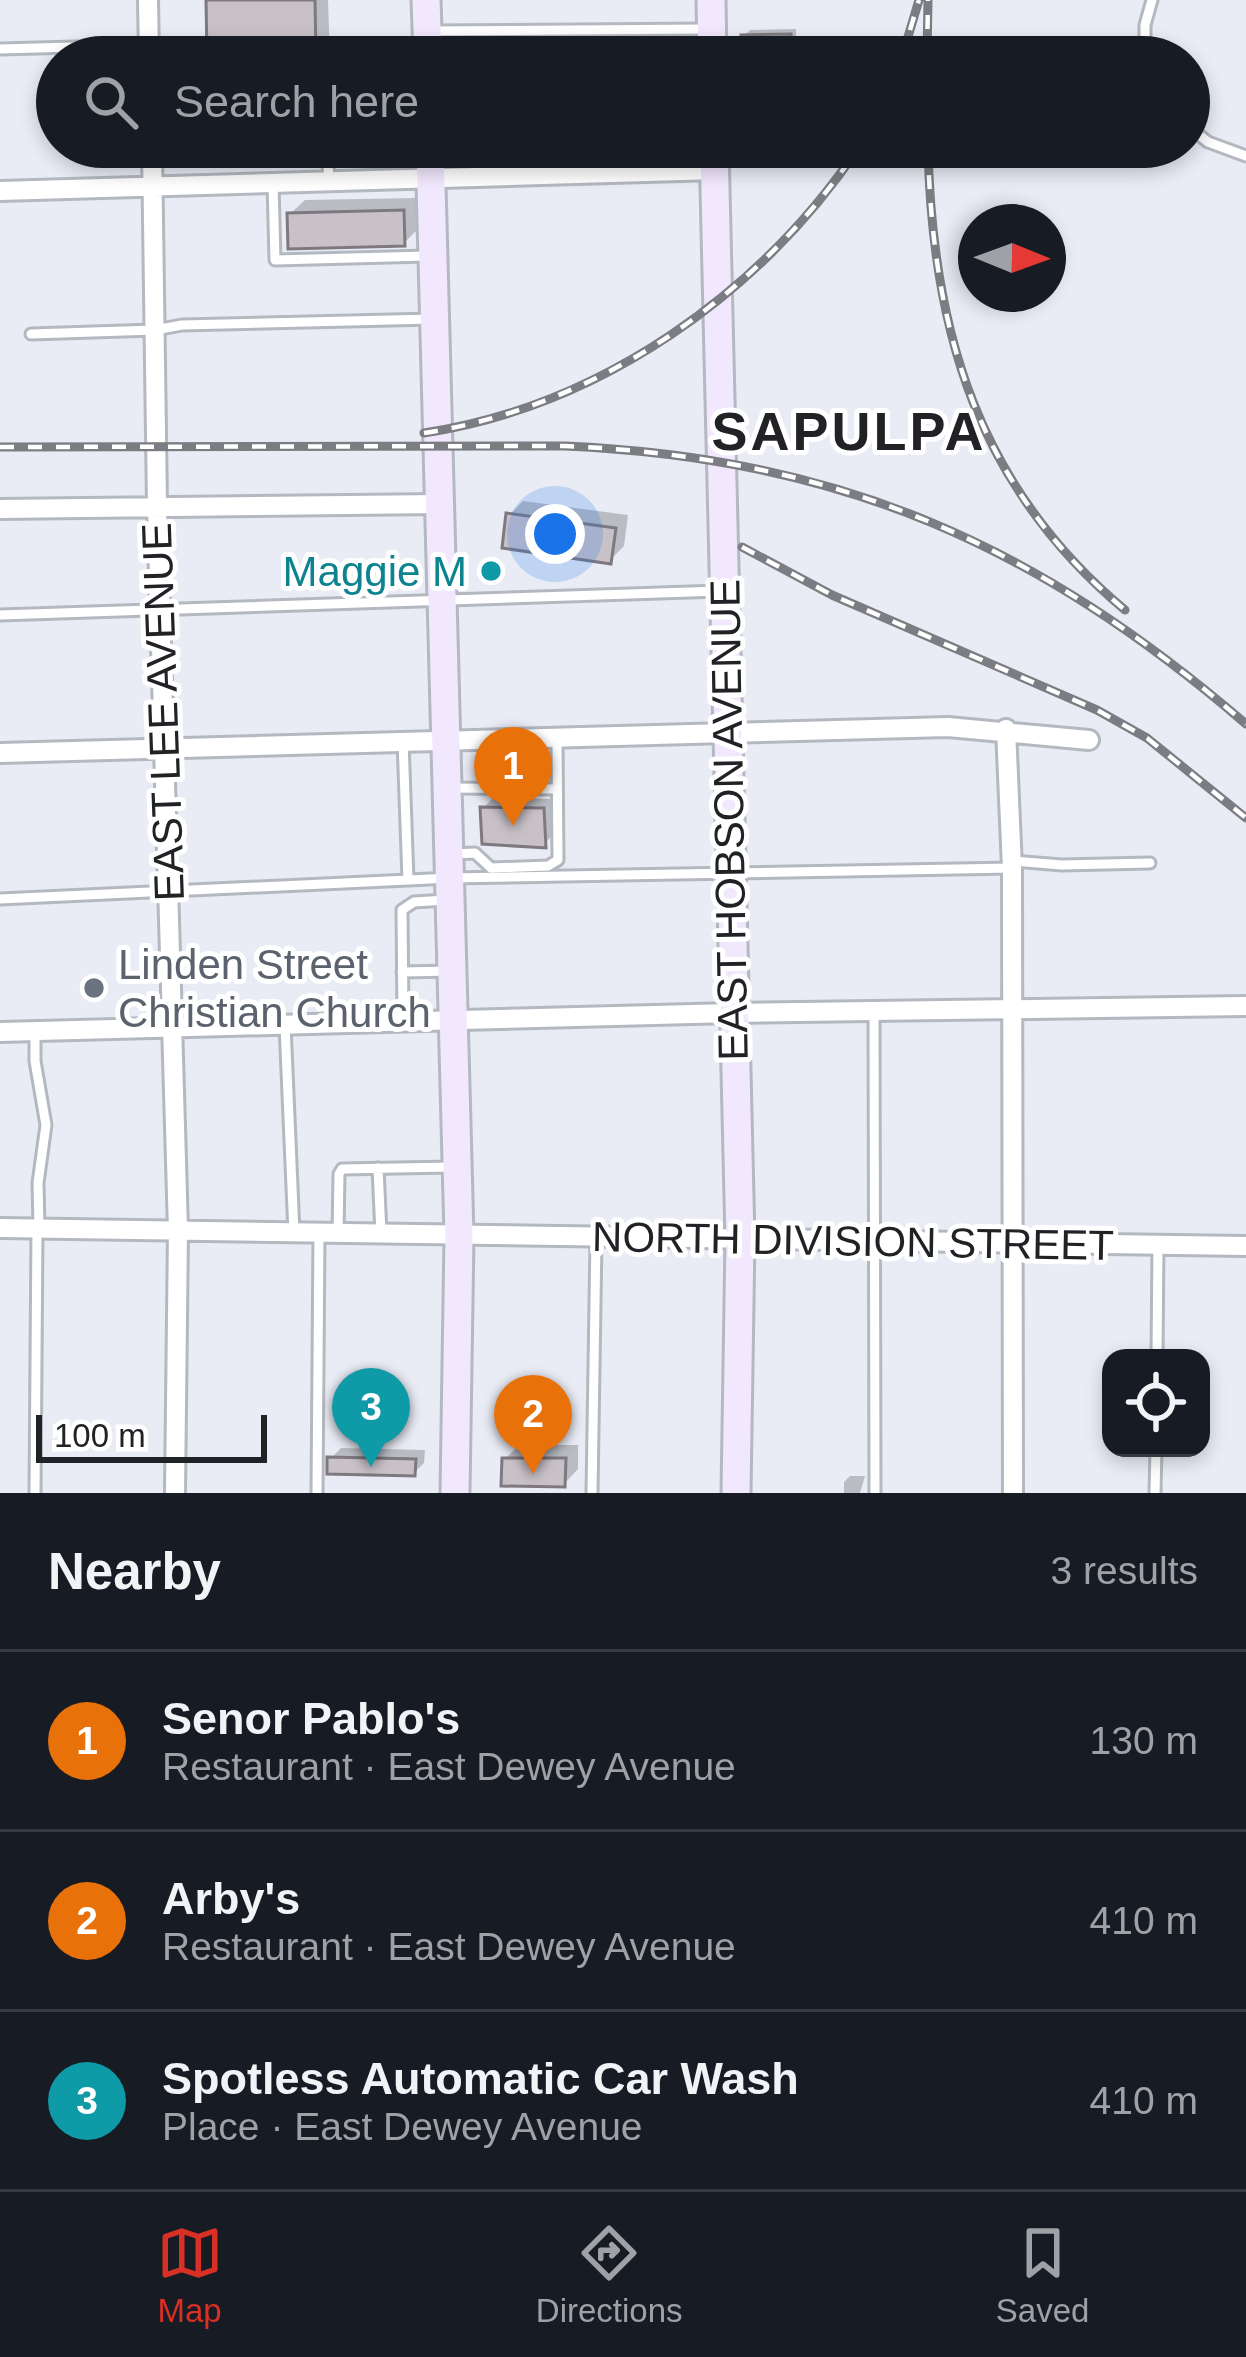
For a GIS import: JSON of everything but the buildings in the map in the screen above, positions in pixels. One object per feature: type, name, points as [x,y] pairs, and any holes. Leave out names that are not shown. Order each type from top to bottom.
[{"type":"main road","points":[[426,0],[427,36]]},
{"type":"main road","points":[[711,0],[712,36]]},
{"type":"main road","points":[[431,168],[458,1167],[455,1493]]},
{"type":"main road","name":"EAST HOBSON AVENUE","points":[[714,168],[740,1239],[736,1493]]},
{"type":"street","points":[[148,0],[149,36]]},
{"type":"street","name":"EAST LEE AVENUE","points":[[153,168],[157,506],[178,1230],[175,1493]]},
{"type":"street","points":[[0,190],[431,178],[580,168]]},
{"type":"street","points":[[0,508],[440,505]]},
{"type":"street","points":[[0,753],[948,727],[1089,740]]},
{"type":"street","points":[[1006,729],[1012,864],[1013,1493]]},
{"type":"street","points":[[0,1033],[732,1012],[1246,1006]]},
{"type":"street","name":"NORTH DIVISION STREET","points":[[0,1228],[1246,1246]]},
{"type":"lane","points":[[1145,36],[1152,0]]},
{"type":"lane","points":[[0,49],[36,49]]},
{"type":"lane","points":[[1210,143],[1246,156]]},
{"type":"lane","points":[[328,168],[329,181]]},
{"type":"lane","points":[[273,183],[275,260],[433,256]]},
{"type":"lane","points":[[31,334],[435,319]]},
{"type":"lane","points":[[0,615],[724,591]]},
{"type":"lane","points":[[403,1022],[402,910],[451,877],[475,853],[491,868],[548,866],[558,860],[557,739]]},
{"type":"lane","points":[[403,741],[408,880]]},
{"type":"lane","points":[[448,788],[557,789]]},
{"type":"lane","points":[[0,898],[451,877],[1150,862]]},
{"type":"lane","points":[[402,972],[454,970]]},
{"type":"lane","points":[[874,1011],[875,1493]]},
{"type":"lane","points":[[285,1025],[295,1232]]},
{"type":"lane","points":[[35,1031],[46,1125],[38,1184],[35,1493]]},
{"type":"lane","points":[[317,1493],[328,1233],[339,1174],[342,1169],[458,1167]]},
{"type":"lane","points":[[379,1168],[381,1234]]},
{"type":"lane","points":[[592,1493],[596,1239]]},
{"type":"lane","points":[[1157,1349],[1158,1244]]},
{"type":"lane","points":[[1155,1493],[1156,1457]]},
{"type":"railway","points":[[908,36],[919,0]]},
{"type":"railway","points":[[927,36],[928,0]]},
{"type":"railway","points":[[424,433],[489,419],[553,397],[671,335],[775,249],[843,168]]},
{"type":"railway","points":[[929,168],[940,281],[973,402],[1033,512],[1075,563],[1125,610]]},
{"type":"railway","points":[[0,447],[565,446],[665,454],[759,469],[847,492],[931,522],[1012,561],[1091,607],[1246,724]]},
{"type":"railway","points":[[742,547],[832,595],[1097,710],[1147,738],[1246,818]]},
{"type":"place","name":"Maggie M","points":[[491,571]]},
{"type":"place","name":"Senor Pablo's","points":[[513,826]]},
{"type":"place","name":"Linden Street Christian Church","points":[[94,988]]},
{"type":"place","name":"Spotless Automatic Car Wash","points":[[371,1467]]},
{"type":"place","name":"Arby's","points":[[533,1474]]},
{"type":"district","name":"SAPULPA","points":[[849,431]]}]
